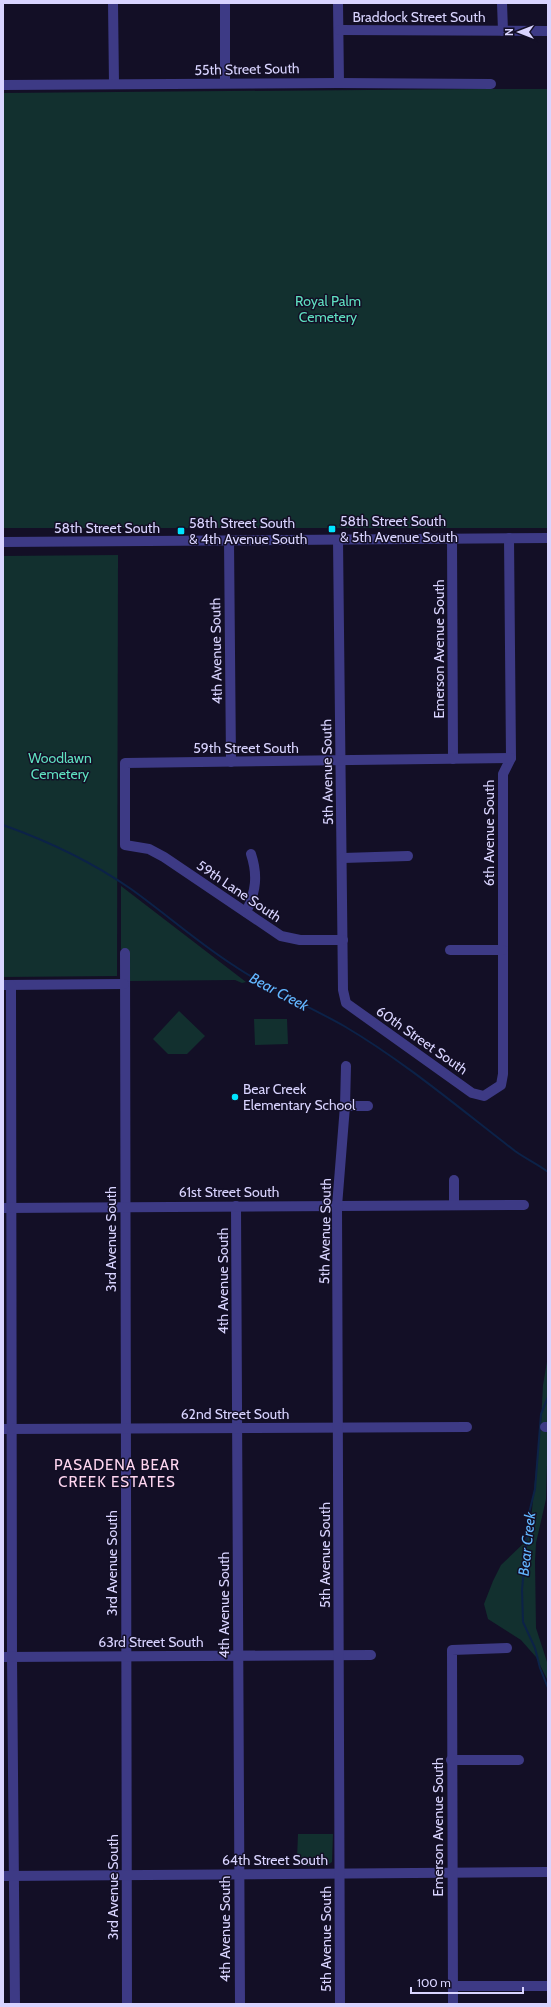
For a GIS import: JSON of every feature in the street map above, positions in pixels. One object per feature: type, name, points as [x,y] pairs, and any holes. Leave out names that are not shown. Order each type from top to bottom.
[{"type":"street","points":[[113,3],[114,84]]},
{"type":"street","points":[[225,3],[225,83]]},
{"type":"street","points":[[338,3],[339,82]]},
{"type":"street","points":[[502,3],[503,31]]},
{"type":"street","name":"Braddock Street South","points":[[338,30],[548,31]]},
{"type":"street","name":"55th Street South","points":[[3,85],[339,82],[491,84]]},
{"type":"street","name":"6th Avenue South","points":[[484,1096],[501,1085],[503,1074],[503,774],[511,758],[509,538]]},
{"type":"street","name":"58th Street South","points":[[3,542],[548,538]]},
{"type":"street","name":"Emerson Avenue South","points":[[452,539],[454,758]]},
{"type":"street","name":"5th Avenue South","points":[[338,540],[343,940],[344,990],[346,1003]]},
{"type":"street","name":"4th Avenue South","points":[[229,541],[231,762]]},
{"type":"street","name":"59th Street South","points":[[125,845],[125,763],[511,758]]},
{"type":"street","name":"59th Lane South","points":[[125,845],[149,850],[164,857],[281,936],[300,940],[343,940]]},
{"type":"street","points":[[246,912],[253,898],[256,887],[255,867],[251,854]]},
{"type":"street","points":[[343,858],[408,856]]},
{"type":"street","points":[[450,950],[503,950]]},
{"type":"street","name":"3rd Avenue South","points":[[125,953],[124,1207],[127,2004]]},
{"type":"street","points":[[15,2004],[15,1876],[8,1657],[7,985],[124,984]]},
{"type":"street","name":"60th Street South","points":[[346,1003],[472,1093],[484,1096]]},
{"type":"street","name":"5th Avenue South","points":[[340,2004],[337,1206],[345,1106],[346,1066]]},
{"type":"street","points":[[345,1106],[368,1106]]},
{"type":"street","points":[[454,1180],[454,1205]]},
{"type":"street","name":"61st Street South","points":[[8,1208],[524,1205]]},
{"type":"street","name":"4th Avenue South","points":[[236,1206],[240,2004]]},
{"type":"street","name":"62nd Street South","points":[[8,1429],[467,1427]]},
{"type":"street","name":"Emerson Avenue South","points":[[453,2004],[451,1760],[452,1650],[507,1648]]},
{"type":"street","name":"63rd Street South","points":[[8,1657],[371,1655]]},
{"type":"street","points":[[451,1760],[519,1760]]},
{"type":"street","name":"64th Street South","points":[[3,1876],[340,1874],[452,1871],[548,1872]]},
{"type":"street","points":[[453,1986],[548,1986]]},
{"type":"green space","name":"Royal Palm Cemetery","points":[[548,89],[548,528],[3,528],[3,93]]},
{"type":"green space","name":"Woodlawn Cemetery","points":[[118,555],[117,976],[3,977],[3,556]]},
{"type":"green space","points":[[121,886],[246,982],[242,983],[235,980],[129,981],[129,950],[121,949]]},
{"type":"green space","points":[[179,1011],[205,1036],[187,1054],[168,1054],[153,1039]]},
{"type":"green space","points":[[254,1019],[287,1019],[288,1044],[255,1045]]},
{"type":"green space","points":[[548,1356],[548,1423],[541,1423],[543,1385]]},
{"type":"green space","points":[[540,1428],[541,1431],[548,1431],[546,1499],[536,1543],[536,1628],[548,1665],[548,1681],[536,1657],[521,1640],[488,1619],[484,1604],[501,1565],[524,1543],[531,1520]]},
{"type":"green space","points":[[298,1834],[333,1834],[332,1862],[326,1866],[302,1866],[297,1859]]},
{"type":"waterway","name":"Bear Creek","points":[[3,825],[69,853],[116,879],[144,898],[207,947],[246,974],[330,1018],[367,1040],[431,1086],[523,1157],[548,1172]]},
{"type":"waterway","name":"Bear Creek","points":[[548,1397],[541,1414],[535,1489],[529,1513],[522,1590],[523,1622],[535,1648],[540,1668],[548,1688]]},
{"type":"place","name":"58th Street South & 5th Avenue South","points":[[332,529]]},
{"type":"place","name":"58th Street South & 4th Avenue South","points":[[181,531]]},
{"type":"place","name":"Bear Creek Elementary School","points":[[235,1097]]},
{"type":"district","name":"PASADENA BEAR CREEK ESTATES","points":[[117,1474]]}]
